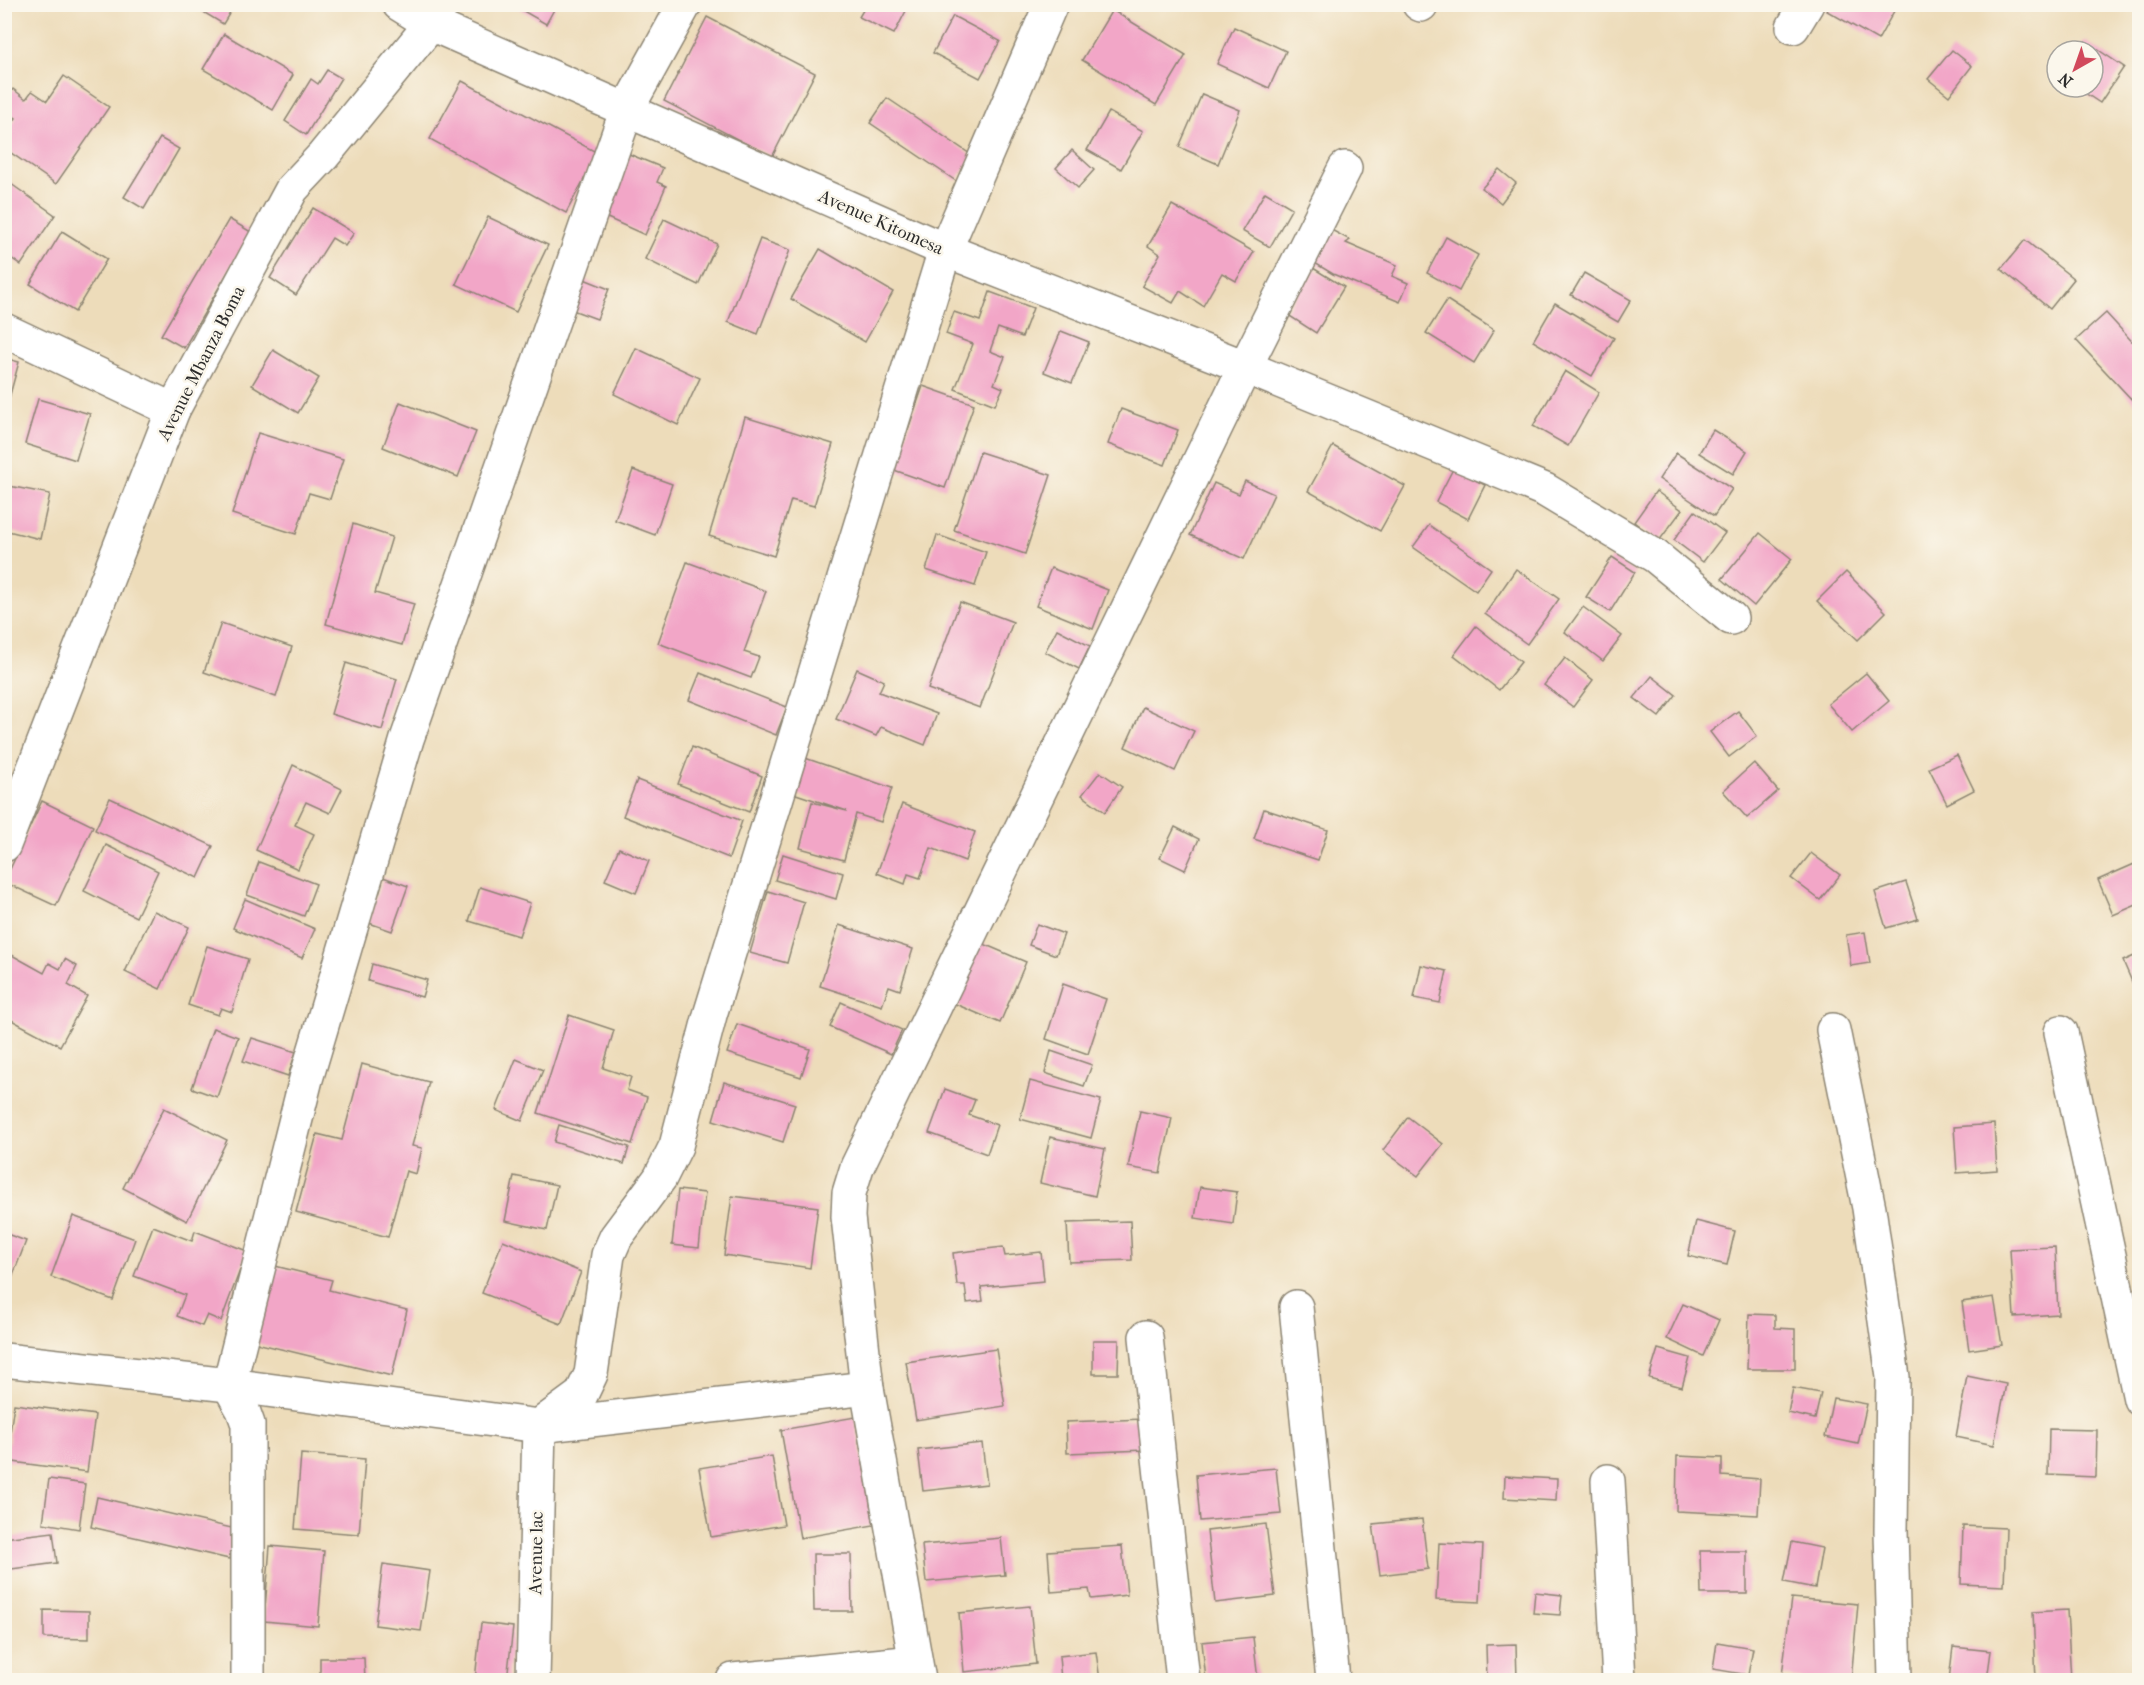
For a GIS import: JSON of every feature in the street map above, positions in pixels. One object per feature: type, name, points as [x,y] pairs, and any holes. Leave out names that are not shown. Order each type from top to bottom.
[{"type":"street","name":"Avenue Kitomesa","points":[[399,4],[436,14],[627,109],[945,250],[1245,367],[1545,490],[1655,556],[1731,618]]},
{"type":"street","points":[[248,1680],[248,1424],[229,1385],[306,1079],[401,758],[627,109],[685,4]]},
{"type":"street","points":[[539,1426],[582,1395],[591,1374],[608,1255],[616,1237],[660,1178],[676,1146],[710,1016],[945,250],[1051,4]]},
{"type":"street","name":"Avenue Mbanza Boma","points":[[4,845],[173,410],[292,189],[323,156],[436,14]]},
{"type":"street","points":[[733,1680],[917,1671],[867,1388],[848,1217],[849,1193],[857,1167],[1245,367],[1345,168]]},
{"type":"street","points":[[4,330],[173,410]]},
{"type":"street","points":[[1833,1030],[1869,1208],[1893,1377],[1891,1531],[1894,1680]]},
{"type":"street","points":[[2061,1032],[2139,1399]]},
{"type":"street","points":[[1296,1307],[1333,1680]]},
{"type":"street","points":[[1146,1336],[1183,1680]]},
{"type":"street","points":[[4,1360],[229,1385],[539,1426],[867,1388]]},
{"type":"street","name":"Avenue lac","points":[[533,1680],[539,1426]]},
{"type":"street","points":[[1608,1481],[1619,1680]]},
{"type":"building","points":[[190,4],[235,4],[223,24]]},
{"type":"building","points":[[511,4],[557,4],[546,24]]},
{"type":"building","points":[[1831,4],[1883,4],[1894,11],[1878,40],[1827,11]]},
{"type":"building","points":[[866,5],[909,5],[894,34],[859,17]]},
{"type":"building","points":[[1112,10],[1186,55],[1156,105],[1082,60]]},
{"type":"building","points":[[953,16],[1000,41],[980,78],[933,53]]},
{"type":"building","points":[[707,17],[815,73],[772,157],[664,101]]},
{"type":"building","points":[[1234,27],[1286,51],[1269,88],[1217,64]]},
{"type":"building","points":[[224,34],[293,75],[273,110],[203,69]]},
{"type":"building","points":[[1952,50],[1972,66],[1949,96],[1928,79]]},
{"type":"building","points":[[2105,54],[2124,67],[2105,96]]},
{"type":"building","points":[[327,70],[341,78],[306,135],[285,121],[311,79],[318,84]]},
{"type":"building","points":[[64,76],[109,107],[56,184],[4,148],[4,134],[16,118],[4,110],[4,101],[13,89],[26,99],[32,91],[47,101]]},
{"type":"building","points":[[462,81],[598,153],[566,213],[430,139]]},
{"type":"building","points":[[1202,94],[1240,110],[1218,164],[1179,147]]},
{"type":"building","points":[[887,98],[973,156],[956,181],[870,123]]},
{"type":"building","points":[[1109,112],[1143,131],[1121,169],[1087,150]]},
{"type":"building","points":[[160,138],[179,149],[144,209],[124,197]]},
{"type":"building","points":[[1072,150],[1094,170],[1078,188],[1056,168]]},
{"type":"building","points":[[629,154],[663,168],[657,182],[666,186],[645,235],[603,216]]},
{"type":"building","points":[[1499,169],[1516,183],[1501,203],[1482,188]]},
{"type":"building","points":[[4,179],[55,215],[21,265],[4,253]]},
{"type":"building","points":[[1265,192],[1292,208],[1270,247],[1242,231]]},
{"type":"building","points":[[1172,205],[1254,252],[1236,281],[1222,273],[1203,306],[1180,291],[1173,303],[1142,286],[1160,254],[1148,246]]},
{"type":"building","points":[[313,208],[354,233],[345,246],[332,238],[296,295],[270,278]]},
{"type":"building","points":[[488,217],[548,245],[516,312],[456,284]]},
{"type":"building","points":[[229,219],[251,232],[184,348],[161,335]]},
{"type":"building","points":[[664,219],[717,244],[698,285],[645,259]]},
{"type":"building","points":[[1326,227],[1350,240],[1346,243],[1397,265],[1392,276],[1408,283],[1400,302],[1333,274],[1308,259]]},
{"type":"building","points":[[62,231],[107,259],[75,312],[30,284]]},
{"type":"building","points":[[1446,237],[1478,255],[1459,291],[1427,273]]},
{"type":"building","points":[[760,239],[790,250],[758,334],[728,322]]},
{"type":"building","points":[[2025,240],[2074,279],[2050,309],[2001,269]]},
{"type":"building","points":[[820,249],[893,292],[865,342],[791,299]]},
{"type":"building","points":[[1313,268],[1344,287],[1316,333],[1285,313]]},
{"type":"building","points":[[1584,273],[1631,300],[1618,322],[1571,295]]},
{"type":"building","points":[[579,277],[609,289],[597,319],[567,308]]},
{"type":"building","points":[[990,292],[1033,308],[1022,337],[998,328],[990,351],[1005,357],[994,384],[1003,388],[995,405],[955,389],[973,344],[946,334],[954,312],[980,321]]},
{"type":"building","points":[[1447,300],[1494,330],[1474,363],[1426,333]]},
{"type":"building","points":[[1555,303],[1614,338],[1592,376],[1533,341]]},
{"type":"building","points":[[2106,313],[2139,349],[2139,398],[2135,403],[2076,340]]},
{"type":"building","points":[[1061,331],[1089,342],[1072,383],[1044,372]]},
{"type":"building","points":[[636,348],[700,378],[678,425],[614,394]]},
{"type":"building","points":[[273,350],[319,378],[298,413],[252,385]]},
{"type":"building","points":[[4,358],[19,362],[5,413],[4,413]]},
{"type":"building","points":[[1565,371],[1599,392],[1568,446],[1533,426]]},
{"type":"building","points":[[923,386],[974,404],[945,488],[894,470]]},
{"type":"building","points":[[38,399],[90,414],[76,460],[25,444]]},
{"type":"building","points":[[400,402],[476,432],[458,477],[383,447]]},
{"type":"building","points":[[1121,409],[1178,430],[1165,465],[1108,444]]},
{"type":"building","points":[[745,417],[833,444],[814,506],[791,500],[774,556],[709,536]]},
{"type":"building","points":[[1713,430],[1747,451],[1733,474],[1699,453]]},
{"type":"building","points":[[258,433],[343,459],[330,499],[309,493],[296,534],[232,514]]},
{"type":"building","points":[[1333,446],[1405,486],[1380,531],[1308,491]]},
{"type":"building","points":[[980,452],[1051,475],[1025,554],[954,530]]},
{"type":"building","points":[[1676,453],[1732,489],[1714,516],[1659,479]]},
{"type":"building","points":[[1453,469],[1485,485],[1468,519],[1436,502]]},
{"type":"building","points":[[633,470],[672,484],[655,535],[615,520]]},
{"type":"building","points":[[1245,481],[1274,494],[1244,559],[1190,535],[1214,483],[1239,494]]},
{"type":"building","points":[[9,486],[50,494],[40,539],[4,530],[4,509]]},
{"type":"building","points":[[1656,491],[1682,510],[1659,541],[1634,522]]},
{"type":"building","points":[[1695,511],[1725,533],[1703,562],[1674,540]]},
{"type":"building","points":[[353,524],[392,537],[375,593],[414,604],[402,645],[326,624]]},
{"type":"building","points":[[1429,525],[1491,569],[1476,591],[1413,547]]},
{"type":"building","points":[[1760,533],[1792,559],[1754,606],[1722,579]]},
{"type":"building","points":[[937,535],[986,552],[975,586],[926,570]]},
{"type":"building","points":[[1612,557],[1635,572],[1610,612],[1586,597]]},
{"type":"building","points":[[687,562],[766,591],[744,652],[759,657],[751,678],[658,643]]},
{"type":"building","points":[[1051,568],[1108,590],[1093,629],[1036,606]]},
{"type":"building","points":[[1516,569],[1559,599],[1527,644],[1485,614]]},
{"type":"building","points":[[1846,572],[1886,612],[1858,640],[1817,601]]},
{"type":"building","points":[[960,602],[1013,622],[980,708],[928,689]]},
{"type":"building","points":[[1583,607],[1622,636],[1603,661],[1565,632]]},
{"type":"building","points":[[221,623],[292,647],[276,697],[204,672]]},
{"type":"building","points":[[1476,626],[1521,662],[1499,690],[1454,655]]},
{"type":"building","points":[[1057,629],[1090,646],[1079,669],[1045,652]]},
{"type":"building","points":[[1565,658],[1593,680],[1573,707],[1544,685]]},
{"type":"building","points":[[346,663],[397,679],[382,730],[331,714]]},
{"type":"building","points":[[857,669],[884,681],[879,692],[937,714],[925,745],[881,727],[876,736],[836,719]]},
{"type":"building","points":[[700,673],[787,707],[776,735],[689,700]]},
{"type":"building","points":[[1866,673],[1889,701],[1852,732],[1828,704]]},
{"type":"building","points":[[1652,676],[1676,695],[1659,717],[1634,698]]},
{"type":"building","points":[[1143,707],[1194,731],[1175,771],[1125,747]]},
{"type":"building","points":[[1738,711],[1757,736],[1729,757],[1710,732]]},
{"type":"building","points":[[692,747],[762,776],[749,812],[678,784]]},
{"type":"building","points":[[1957,755],[1974,790],[1947,804],[1929,768]]},
{"type":"building","points":[[805,758],[892,788],[881,822],[856,814],[844,860],[800,848],[812,802],[847,811],[793,793]]},
{"type":"building","points":[[1754,763],[1778,791],[1747,818],[1723,791]]},
{"type":"building","points":[[293,765],[342,789],[330,813],[306,802],[295,825],[314,834],[298,869],[256,850]]},
{"type":"building","points":[[1100,772],[1122,787],[1105,812],[1082,795]]},
{"type":"building","points":[[637,780],[742,821],[729,858],[623,816]]},
{"type":"building","points":[[110,798],[213,846],[198,878],[95,830]]},
{"type":"building","points":[[42,801],[93,826],[56,906],[4,882]]},
{"type":"building","points":[[902,804],[975,832],[965,861],[931,848],[920,878],[908,874],[905,884],[877,873]]},
{"type":"building","points":[[1264,809],[1328,830],[1318,860],[1254,839]]},
{"type":"building","points":[[1175,827],[1199,839],[1185,870],[1160,858]]},
{"type":"building","points":[[106,845],[158,871],[136,917],[84,891]]},
{"type":"building","points":[[619,848],[649,861],[636,893],[605,880]]},
{"type":"building","points":[[1811,853],[1840,875],[1820,900],[1791,878]]},
{"type":"building","points":[[783,854],[843,873],[836,899],[775,880]]},
{"type":"building","points":[[259,862],[316,884],[304,916],[247,895]]},
{"type":"building","points":[[2139,862],[2139,904],[2113,915],[2098,880]]},
{"type":"building","points":[[383,877],[408,886],[392,931],[369,923]]},
{"type":"building","points":[[1906,882],[1918,919],[1886,928],[1875,892]]},
{"type":"building","points":[[480,887],[530,903],[519,936],[469,921]]},
{"type":"building","points":[[768,891],[804,902],[787,963],[750,953]]},
{"type":"building","points":[[245,899],[315,929],[302,958],[233,928]]},
{"type":"building","points":[[154,911],[189,927],[160,989],[125,972]]},
{"type":"building","points":[[1037,924],[1064,934],[1056,955],[1029,945]]},
{"type":"building","points":[[839,925],[913,949],[900,990],[889,986],[882,1006],[820,986]]},
{"type":"building","points":[[1865,932],[1870,963],[1851,966],[1846,935]]},
{"type":"building","points":[[979,942],[1026,962],[1000,1023],[953,1003]]},
{"type":"building","points":[[207,946],[248,959],[232,1012],[221,1008],[218,1015],[188,1005]]},
{"type":"building","points":[[10,954],[44,973],[49,963],[60,969],[65,959],[77,966],[68,985],[87,996],[60,1046],[4,1016],[4,964]]},
{"type":"building","points":[[2139,954],[2139,998],[2123,961]]},
{"type":"building","points":[[372,964],[427,980],[422,997],[368,981]]},
{"type":"building","points":[[1421,965],[1447,971],[1440,1003],[1414,998]]},
{"type":"building","points":[[1063,984],[1106,999],[1088,1054],[1046,1039]]},
{"type":"building","points":[[841,1002],[902,1030],[891,1054],[830,1027]]},
{"type":"building","points":[[569,1015],[614,1030],[603,1068],[631,1077],[627,1090],[647,1097],[632,1144],[538,1113]]},
{"type":"building","points":[[737,1024],[810,1049],[801,1077],[727,1053]]},
{"type":"building","points":[[213,1028],[238,1037],[217,1097],[192,1088]]},
{"type":"building","points":[[252,1038],[296,1052],[288,1076],[243,1061]]},
{"type":"building","points":[[1051,1051],[1092,1065],[1084,1086],[1045,1073]]},
{"type":"building","points":[[516,1059],[543,1070],[522,1121],[496,1110]]},
{"type":"building","points":[[362,1064],[429,1082],[412,1146],[422,1148],[416,1174],[406,1171],[388,1237],[296,1212],[317,1134],[342,1140]]},
{"type":"building","points":[[1030,1081],[1101,1100],[1091,1138],[1020,1119]]},
{"type":"building","points":[[724,1082],[795,1104],[783,1142],[713,1120]]},
{"type":"building","points":[[945,1089],[975,1100],[969,1115],[997,1125],[987,1154],[929,1133]]},
{"type":"building","points":[[164,1108],[227,1140],[187,1221],[123,1188]]},
{"type":"building","points":[[1140,1111],[1172,1118],[1160,1173],[1128,1167]]},
{"type":"building","points":[[1408,1117],[1443,1144],[1418,1176],[1383,1150]]},
{"type":"building","points":[[1994,1124],[1997,1170],[1957,1173],[1954,1127]]},
{"type":"building","points":[[559,1125],[629,1147],[624,1164],[554,1142]]},
{"type":"building","points":[[1050,1137],[1105,1149],[1095,1196],[1040,1183]]},
{"type":"building","points":[[514,1176],[557,1185],[547,1230],[505,1221]]},
{"type":"building","points":[[1200,1187],[1237,1192],[1233,1224],[1195,1218]]},
{"type":"building","points":[[678,1190],[705,1193],[699,1248],[672,1245]]},
{"type":"building","points":[[732,1196],[818,1207],[810,1268],[724,1255]]},
{"type":"building","points":[[73,1216],[135,1239],[113,1300],[51,1277]]},
{"type":"building","points":[[1130,1221],[1132,1260],[1069,1262],[1067,1223]]},
{"type":"building","points":[[1696,1221],[1735,1231],[1727,1265],[1688,1256]]},
{"type":"building","points":[[153,1226],[192,1241],[195,1231],[247,1251],[221,1321],[207,1315],[202,1326],[177,1316],[185,1295],[134,1276]]},
{"type":"building","points":[[4,1233],[26,1241],[6,1294],[4,1293]]},
{"type":"building","points":[[503,1240],[581,1272],[561,1324],[482,1293]]},
{"type":"building","points":[[1003,1247],[1005,1256],[1041,1252],[1044,1281],[981,1287],[983,1301],[967,1303],[965,1285],[957,1285],[953,1253]]},
{"type":"building","points":[[2055,1247],[2058,1314],[2014,1317],[2010,1249]]},
{"type":"building","points":[[275,1266],[332,1280],[329,1290],[407,1310],[392,1376],[256,1343]]},
{"type":"building","points":[[1994,1297],[2002,1345],[1969,1350],[1962,1302]]},
{"type":"building","points":[[1683,1304],[1719,1320],[1703,1356],[1667,1339]]},
{"type":"building","points":[[1749,1314],[1775,1315],[1775,1328],[1795,1329],[1795,1369],[1747,1369]]},
{"type":"building","points":[[1093,1340],[1119,1340],[1118,1374],[1093,1374]]},
{"type":"building","points":[[996,1349],[1005,1406],[916,1420],[906,1362]]},
{"type":"building","points":[[1658,1349],[1690,1358],[1682,1387],[1649,1378]]},
{"type":"building","points":[[1967,1376],[2006,1384],[1994,1445],[1956,1437]]},
{"type":"building","points":[[1793,1388],[1821,1393],[1815,1419],[1788,1413]]},
{"type":"building","points":[[1833,1398],[1867,1404],[1858,1444],[1825,1437]]},
{"type":"building","points":[[14,1404],[95,1415],[87,1472],[6,1461]]},
{"type":"building","points":[[855,1417],[874,1525],[800,1538],[781,1430]]},
{"type":"building","points":[[1144,1419],[1146,1450],[1067,1453],[1066,1422]]},
{"type":"building","points":[[2049,1429],[2097,1430],[2096,1477],[2048,1475]]},
{"type":"building","points":[[982,1443],[987,1484],[923,1491],[918,1450]]},
{"type":"building","points":[[301,1454],[365,1459],[359,1534],[295,1529]]},
{"type":"building","points":[[772,1456],[784,1525],[711,1537],[699,1468]]},
{"type":"building","points":[[1677,1456],[1722,1458],[1722,1476],[1760,1479],[1758,1515],[1676,1511]]},
{"type":"building","points":[[1276,1468],[1281,1514],[1200,1521],[1196,1475]]},
{"type":"building","points":[[1505,1476],[1557,1479],[1556,1501],[1504,1498]]},
{"type":"building","points":[[49,1479],[85,1484],[79,1529],[43,1523]]},
{"type":"building","points":[[97,1497],[236,1529],[229,1559],[91,1527]]},
{"type":"building","points":[[1422,1519],[1428,1569],[1380,1575],[1373,1524]]},
{"type":"building","points":[[1266,1524],[1275,1596],[1215,1603],[1207,1531]]},
{"type":"building","points":[[1963,1526],[2006,1528],[2004,1586],[1961,1584]]},
{"type":"building","points":[[53,1532],[57,1563],[4,1570],[4,1538]]},
{"type":"building","points":[[1001,1538],[1005,1575],[926,1582],[922,1545]]},
{"type":"building","points":[[1792,1542],[1822,1548],[1815,1588],[1784,1582]]},
{"type":"building","points":[[1439,1543],[1483,1545],[1480,1602],[1436,1600]]},
{"type":"building","points":[[270,1546],[324,1551],[318,1626],[264,1621]]},
{"type":"building","points":[[1122,1546],[1127,1595],[1091,1599],[1089,1589],[1051,1592],[1048,1551]]},
{"type":"building","points":[[1700,1551],[1747,1551],[1747,1594],[1701,1594]]},
{"type":"building","points":[[813,1554],[851,1554],[852,1611],[814,1611]]},
{"type":"building","points":[[383,1564],[430,1571],[421,1631],[375,1625]]},
{"type":"building","points":[[1535,1592],[1562,1595],[1560,1615],[1533,1613]]},
{"type":"building","points":[[1791,1598],[1858,1604],[1851,1680],[1811,1680],[1782,1676]]},
{"type":"building","points":[[1030,1606],[1036,1664],[964,1672],[959,1613]]},
{"type":"building","points":[[44,1610],[89,1611],[89,1639],[44,1638]]},
{"type":"building","points":[[2067,1610],[2071,1680],[2036,1680],[2033,1612]]},
{"type":"building","points":[[481,1623],[513,1627],[507,1680],[475,1680]]},
{"type":"building","points":[[1253,1637],[1258,1680],[1206,1680],[1202,1642]]},
{"type":"building","points":[[1717,1642],[1753,1648],[1748,1675],[1713,1669]]},
{"type":"building","points":[[1516,1644],[1517,1680],[1487,1680],[1486,1645]]},
{"type":"building","points":[[1953,1647],[1991,1651],[1987,1680],[1949,1680]]},
{"type":"building","points":[[1096,1652],[1100,1680],[1061,1680],[1059,1656]]},
{"type":"building","points":[[320,1658],[364,1658],[365,1680],[320,1680]]}]
